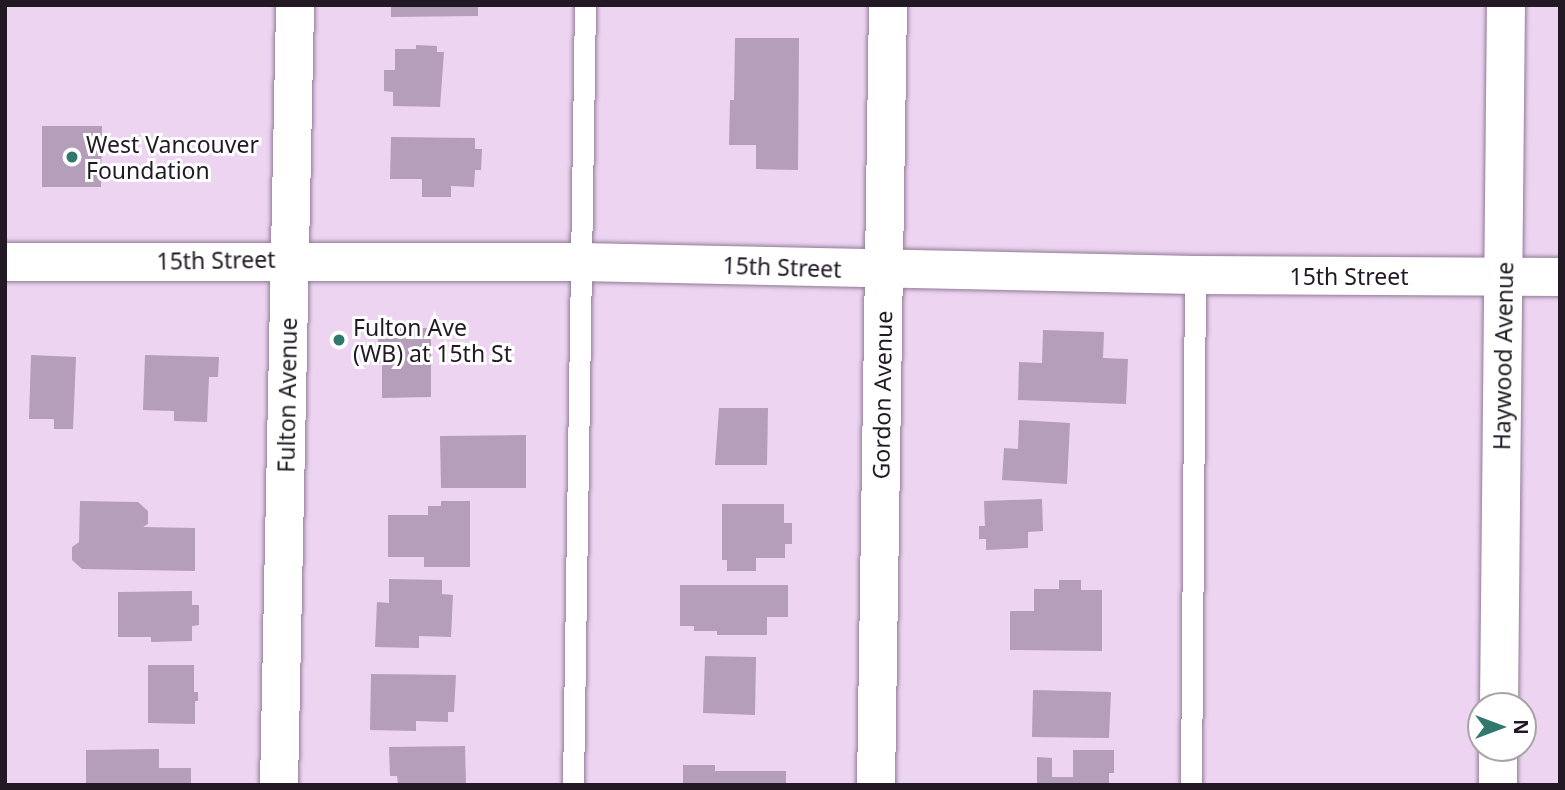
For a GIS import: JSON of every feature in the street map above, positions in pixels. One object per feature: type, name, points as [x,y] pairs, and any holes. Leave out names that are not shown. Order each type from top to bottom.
[{"type":"street","name":"Fulton Avenue","points":[[279,785],[295,5]]},
{"type":"street","name":"Gordon Avenue","points":[[876,785],[888,5]]},
{"type":"street","name":"Haywood Avenue","points":[[1499,692],[1506,5]]},
{"type":"street","name":"15th Street","points":[[5,262],[580,262],[1195,275],[1560,277]]},
{"type":"street","points":[[1497,785],[1498,762]]},
{"type":"lane","points":[[573,785],[585,5]]},
{"type":"lane","points":[[1191,785],[1195,275]]},
{"type":"building","points":[[391,5],[478,5],[478,16],[391,17]]},
{"type":"building","points":[[735,38],[799,38],[798,170],[756,169],[756,145],[729,145],[730,100],[734,100]]},
{"type":"building","points":[[416,45],[437,46],[437,52],[444,52],[440,107],[393,106],[393,92],[384,91],[384,70],[395,70],[395,49],[416,49]]},
{"type":"building","name":"West Vancouver Foundation","points":[[42,126],[102,126],[101,187],[42,187]]},
{"type":"building","points":[[391,137],[475,138],[475,149],[482,149],[481,170],[475,170],[474,187],[451,186],[451,197],[422,197],[422,179],[390,179]]},
{"type":"building","points":[[378,328],[431,328],[431,397],[382,398],[382,364],[372,364],[372,347],[378,347]]},
{"type":"building","points":[[1043,330],[1104,332],[1103,358],[1128,359],[1126,404],[1018,400],[1019,362],[1042,363]]},
{"type":"building","points":[[31,355],[76,357],[73,429],[54,429],[54,419],[29,419]]},
{"type":"building","points":[[145,355],[219,357],[218,377],[209,377],[207,422],[174,421],[174,411],[143,410]]},
{"type":"building","points":[[719,408],[768,408],[767,465],[715,465]]},
{"type":"building","points":[[1019,420],[1070,423],[1067,484],[1002,480],[1004,448],[1018,449]]},
{"type":"building","points":[[526,435],[526,488],[441,488],[440,436]]},
{"type":"building","points":[[1042,499],[1043,531],[1028,532],[1028,548],[986,550],[986,539],[979,539],[979,526],[985,526],[984,501]]},
{"type":"building","points":[[80,501],[138,502],[148,511],[148,524],[143,527],[195,528],[195,571],[82,569],[72,560],[72,547],[79,542]]},
{"type":"building","points":[[441,501],[470,501],[470,567],[424,567],[424,557],[388,557],[388,515],[428,515],[428,506],[441,506]]},
{"type":"building","points":[[722,504],[784,504],[784,523],[792,523],[792,544],[785,544],[785,558],[756,558],[756,571],[727,571],[727,560],[722,560]]},
{"type":"building","points":[[389,579],[442,580],[442,594],[453,595],[451,637],[419,636],[419,648],[375,647],[377,602],[389,603]]},
{"type":"building","points":[[1059,580],[1081,580],[1081,590],[1102,590],[1102,651],[1010,650],[1010,611],[1034,611],[1034,589],[1059,589]]},
{"type":"building","points":[[680,585],[788,585],[788,617],[767,617],[767,635],[717,635],[717,631],[694,631],[694,626],[680,626]]},
{"type":"building","points":[[192,591],[192,605],[199,605],[199,625],[192,626],[192,641],[151,642],[151,637],[118,637],[118,592]]},
{"type":"building","points":[[705,656],[756,657],[755,715],[703,713]]},
{"type":"building","points":[[148,665],[194,665],[194,692],[198,692],[198,701],[195,701],[195,724],[148,723]]},
{"type":"building","points":[[371,674],[456,675],[454,712],[448,712],[448,722],[416,721],[416,731],[370,730]]},
{"type":"building","points":[[1033,690],[1111,692],[1109,738],[1032,737]]},
{"type":"building","points":[[465,746],[466,785],[398,785],[397,776],[390,776],[389,747]]},
{"type":"building","points":[[159,749],[159,768],[191,768],[191,785],[86,785],[86,750]]},
{"type":"building","points":[[1073,750],[1114,750],[1114,773],[1109,773],[1109,785],[1037,785],[1037,757],[1052,758],[1052,777],[1073,777]]},
{"type":"building","points":[[683,765],[715,765],[715,771],[786,771],[786,785],[683,785]]},
{"type":"place","name":"West Vancouver Foundation","points":[[72,157]]},
{"type":"place","name":"Fulton Ave (WB) at 15th St","points":[[339,340]]}]
